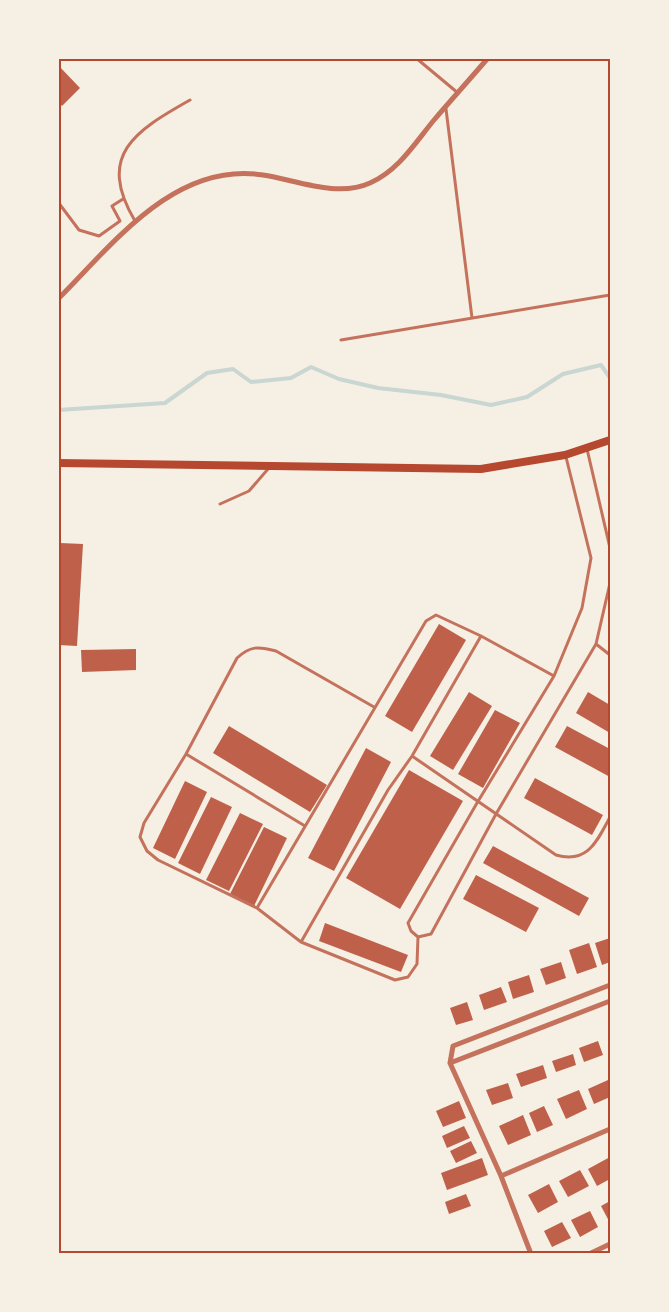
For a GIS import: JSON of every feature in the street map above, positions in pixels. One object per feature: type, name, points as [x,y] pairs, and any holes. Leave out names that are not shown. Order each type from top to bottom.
[{"type":"main road","points":[[58,463],[481,469],[565,456],[610,440]]},
{"type":"street","points":[[58,299],[135,221],[188,185],[224,174],[262,174],[314,187],[368,184],[393,170],[489,58]]},
{"type":"street","points":[[531,1254],[501,1176],[450,1063],[453,1046],[610,985]]},
{"type":"street","points":[[450,1063],[610,1001]]},
{"type":"street","points":[[501,1176],[610,1129]]},
{"type":"street","points":[[589,1254],[610,1244]]},
{"type":"lane","points":[[416,58],[458,93]]},
{"type":"lane","points":[[135,221],[123,200],[118,179],[125,148],[154,120],[190,100]]},
{"type":"lane","points":[[446,107],[472,318]]},
{"type":"lane","points":[[58,202],[79,230],[99,236],[120,220],[112,206],[123,200]]},
{"type":"lane","points":[[341,340],[610,295]]},
{"type":"lane","points":[[587,448],[610,548]]},
{"type":"lane","points":[[418,937],[411,931],[408,923],[554,676],[582,608],[591,558],[565,456]]},
{"type":"lane","points":[[220,504],[249,491],[271,466]]},
{"type":"lane","points":[[418,937],[431,934],[496,814],[596,644],[610,582]]},
{"type":"lane","points":[[257,908],[426,621],[436,615],[481,636],[554,676]]},
{"type":"lane","points":[[302,942],[388,790],[412,756],[481,636]]},
{"type":"lane","points":[[596,644],[610,655]]},
{"type":"lane","points":[[374,707],[276,651],[259,646],[247,649],[237,658],[186,754],[144,823],[140,837],[147,851],[158,860],[257,908],[302,942],[395,980],[408,977],[417,964],[418,937]]},
{"type":"lane","points":[[186,754],[305,826]]},
{"type":"lane","points":[[412,756],[477,803],[556,855],[570,859],[585,854],[597,842],[610,818]]},
{"type":"building","points":[[58,65],[80,88],[62,106],[58,102]]},
{"type":"building","points":[[60,543],[83,544],[77,646],[58,645]]},
{"type":"building","points":[[439,624],[466,640],[412,732],[385,716]]},
{"type":"building","points":[[136,649],[136,670],[82,672],[81,650]]},
{"type":"building","points":[[469,692],[492,706],[453,770],[430,756]]},
{"type":"building","points":[[588,692],[610,705],[610,733],[576,713]]},
{"type":"building","points":[[495,710],[520,723],[483,788],[458,774]]},
{"type":"building","points":[[229,726],[327,785],[310,812],[213,753]]},
{"type":"building","points":[[567,726],[610,749],[610,777],[555,747]]},
{"type":"building","points":[[366,748],[391,762],[334,871],[308,858]]},
{"type":"building","points":[[409,770],[463,801],[400,909],[346,878]]},
{"type":"building","points":[[535,778],[603,815],[592,835],[524,798]]},
{"type":"building","points":[[185,781],[207,792],[175,859],[153,848]]},
{"type":"building","points":[[211,797],[232,807],[200,874],[178,863]]},
{"type":"building","points":[[240,813],[263,824],[229,891],[206,880]]},
{"type":"building","points":[[264,827],[287,838],[254,906],[230,894]]},
{"type":"building","points":[[493,846],[589,898],[579,916],[483,863]]},
{"type":"building","points":[[476,875],[539,908],[526,932],[463,899]]},
{"type":"building","points":[[325,923],[408,955],[401,972],[319,941]]},
{"type":"building","points":[[610,938],[610,962],[602,965],[595,943]]},
{"type":"building","points":[[589,943],[597,967],[577,974],[569,950]]},
{"type":"building","points":[[561,962],[566,978],[546,985],[540,969]]},
{"type":"building","points":[[529,975],[534,992],[513,999],[508,982]]},
{"type":"building","points":[[501,987],[507,1002],[484,1010],[479,995]]},
{"type":"building","points":[[467,1002],[473,1020],[456,1025],[450,1008]]},
{"type":"building","points":[[598,1041],[603,1055],[584,1062],[579,1048]]},
{"type":"building","points":[[573,1054],[576,1065],[556,1072],[552,1061]]},
{"type":"building","points":[[543,1065],[547,1078],[521,1087],[516,1074]]},
{"type":"building","points":[[608,1080],[610,1097],[594,1104],[588,1089]]},
{"type":"building","points":[[508,1083],[513,1098],[492,1105],[486,1090]]},
{"type":"building","points":[[579,1090],[587,1109],[566,1119],[557,1099]]},
{"type":"building","points":[[459,1101],[466,1118],[443,1127],[436,1111]]},
{"type":"building","points":[[544,1106],[553,1125],[537,1132],[529,1113]]},
{"type":"building","points":[[523,1115],[531,1135],[508,1145],[499,1126]]},
{"type":"building","points":[[464,1126],[470,1138],[447,1148],[442,1136]]},
{"type":"building","points":[[471,1141],[477,1153],[456,1163],[450,1151]]},
{"type":"building","points":[[610,1157],[610,1179],[597,1186],[588,1169]]},
{"type":"building","points":[[482,1158],[488,1175],[447,1190],[441,1173]]},
{"type":"building","points":[[580,1170],[589,1186],[568,1197],[559,1181]]},
{"type":"building","points":[[549,1184],[558,1202],[538,1213],[528,1195]]},
{"type":"building","points":[[466,1194],[471,1206],[449,1214],[445,1202]]},
{"type":"building","points":[[610,1201],[610,1223],[601,1206]]},
{"type":"building","points":[[590,1211],[598,1227],[580,1237],[571,1220]]},
{"type":"building","points":[[562,1222],[571,1238],[552,1247],[544,1231]]},
{"type":"waterway","points":[[58,410],[165,403],[207,373],[233,369],[251,382],[291,378],[311,367],[339,379],[378,388],[441,395],[491,405],[527,397],[563,374],[601,365],[610,378]]}]
